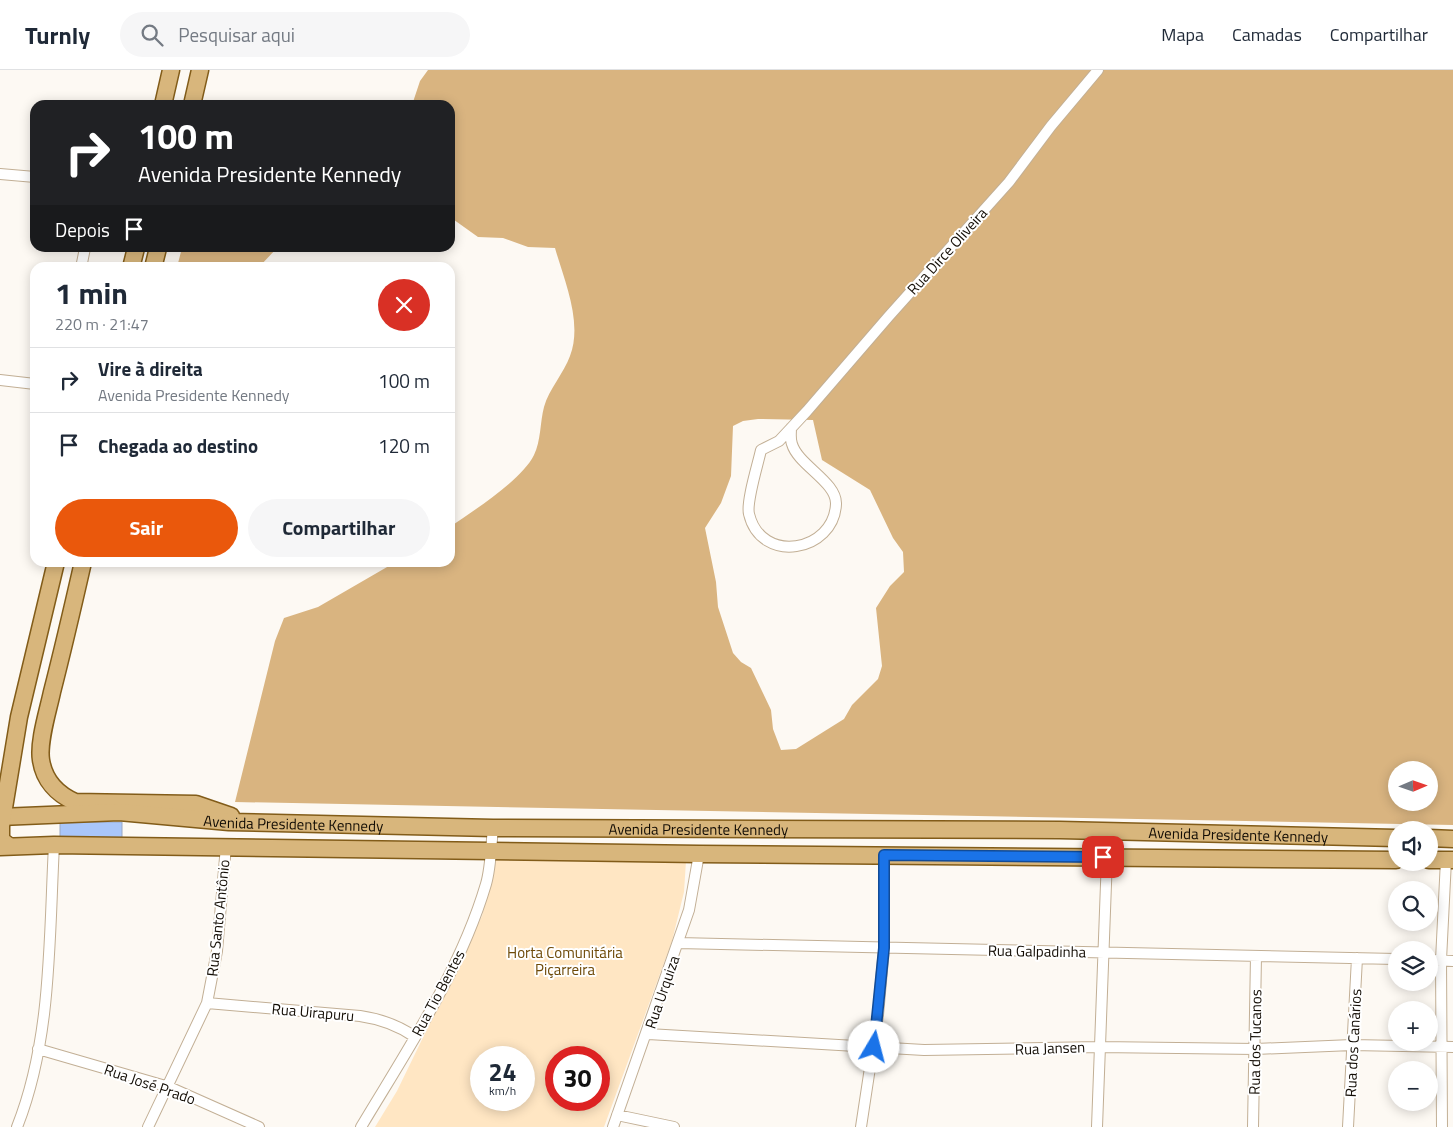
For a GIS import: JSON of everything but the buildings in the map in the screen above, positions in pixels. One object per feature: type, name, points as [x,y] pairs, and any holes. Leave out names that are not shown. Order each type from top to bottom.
[{"type":"main road","points":[[164,100],[171,70]]},
{"type":"main road","points":[[193,100],[200,70]]},
{"type":"main road","points":[[4,846],[1,840],[1,817],[19,717],[55,567]]},
{"type":"main road","points":[[82,567],[48,711],[40,758],[45,776],[65,798],[75,802],[196,804],[249,822]]},
{"type":"main road","points":[[0,770],[19,717]]},
{"type":"main road","name":"Avenida Presidente Kennedy","points":[[1,817],[120,812],[249,822],[493,828],[920,829],[1388,838]]},
{"type":"main road","points":[[1244,834],[1244,860]]},
{"type":"main road","points":[[1307,836],[1308,860]]},
{"type":"main road","points":[[1438,838],[1453,839]]},
{"type":"main road","name":"Avenida Presidente Kennedy","points":[[4,846],[54,844],[699,854],[1388,860]]},
{"type":"street","name":"Rua Dirce Oliveira","points":[[791,428],[792,444],[804,462],[835,496],[836,506],[832,519],[820,536],[800,546],[789,548],[763,539],[751,519],[748,502],[762,450],[779,441],[791,428],[1009,182],[1051,126],[1098,70]]},
{"type":"street","points":[[0,174],[30,177]]},
{"type":"street","points":[[0,380],[30,383]]},
{"type":"street","name":"Rua Tio Bentes","points":[[361,1127],[415,1037],[463,947],[486,882],[493,828]]},
{"type":"street","points":[[17,1127],[31,1088],[44,1012],[54,844]]},
{"type":"street","name":"Rua Santo Antônio","points":[[148,1127],[169,1087],[207,1003],[217,951],[226,846]]},
{"type":"street","name":"Rua Urquiza","points":[[613,1127],[648,1034],[690,910],[699,854]]},
{"type":"street","points":[[861,1127],[874,1047],[884,948],[884,855]]},
{"type":"street","points":[[1097,1127],[1102,953],[1108,857]]},
{"type":"street","points":[[1442,1127],[1448,1046],[1441,960],[1450,860]]},
{"type":"street","name":"Rua Galpadinha","points":[[678,944],[1388,959]]},
{"type":"street","name":"Rua dos Tucanos","points":[[1253,1127],[1256,1049],[1256,956]]},
{"type":"street","name":"Rua dos Canários","points":[[1348,1127],[1358,958]]},
{"type":"street","points":[[1441,960],[1453,961]]},
{"type":"street","name":"Rua Uirapuru","points":[[207,1003],[360,1016],[382,1020],[403,1029],[415,1037]]},
{"type":"street","name":"Rua Jansen","points":[[648,1034],[973,1051],[1099,1047],[1256,1049],[1352,1045],[1448,1046]]},
{"type":"street","name":"Rua José Prado","points":[[38,1049],[169,1087],[259,1127]]},
{"type":"street","points":[[617,1115],[674,1127]]},
{"type":"green space","name":"Horta Comunitária Piçarreira","points":[[496,858],[686,861],[684,892],[672,941],[610,1111],[610,1046],[545,1046],[545,1111],[610,1111],[604,1127],[375,1127],[397,1091],[482,916]]},
{"type":"shaded area","points":[[428,70],[1453,70],[1453,825],[1438,825],[1438,821],[1388,821],[1388,824],[235,802],[275,641],[284,618],[318,607],[387,567],[455,567],[455,524],[508,485],[528,465],[538,444],[546,400],[570,356],[573,343],[573,315],[571,301],[555,248],[528,247],[503,238],[478,237],[455,221],[455,100],[414,100],[420,81]],"holes":[[[758,419],[813,420],[822,460],[870,490],[893,538],[903,552],[904,572],[890,586],[876,608],[882,666],[878,679],[852,705],[844,719],[796,749],[781,750],[773,729],[771,710],[751,668],[741,662],[733,653],[718,607],[716,582],[705,528],[721,503],[731,476],[733,426],[743,421]]]},
{"type":"shaded area","points":[[181,252],[273,252],[264,262],[178,262]]},
{"type":"route","points":[[874,1047],[884,948],[884,855],[1103,857]]}]
